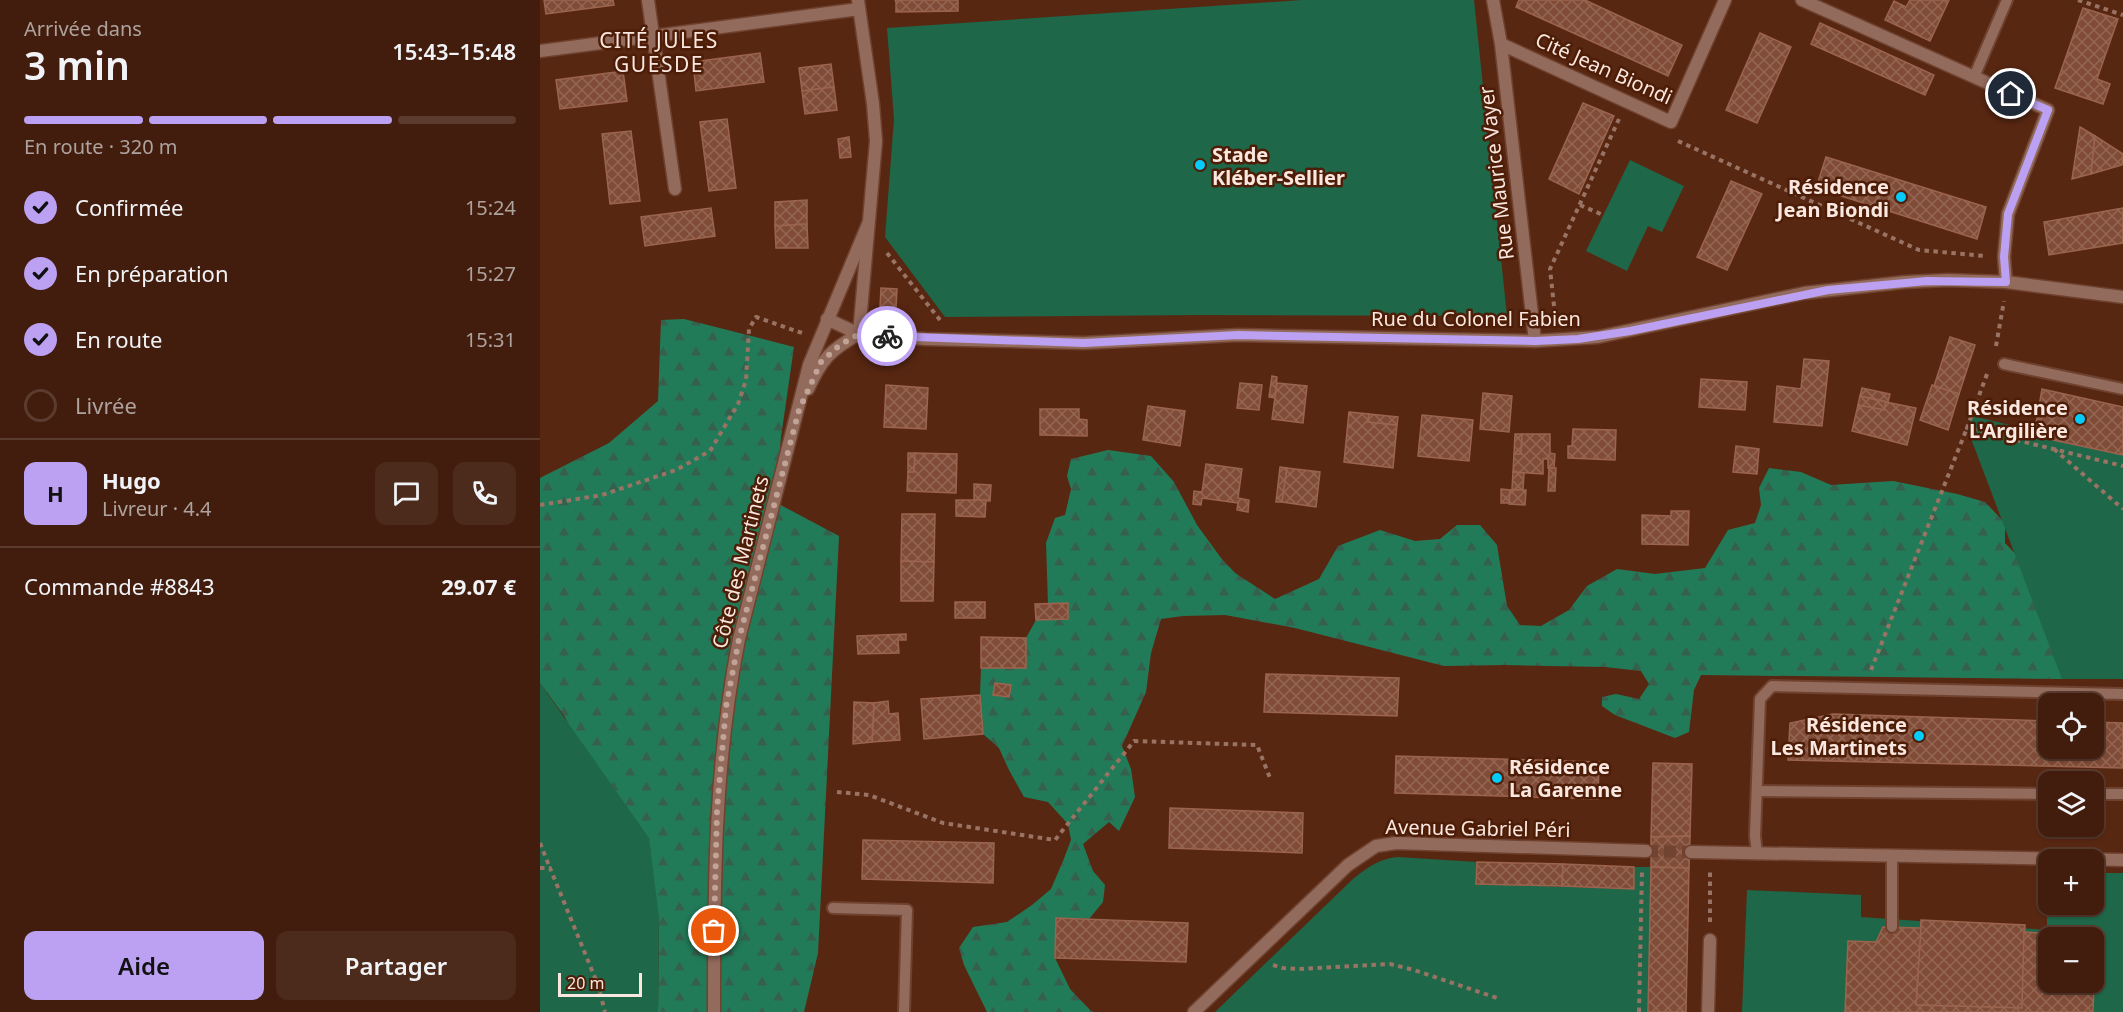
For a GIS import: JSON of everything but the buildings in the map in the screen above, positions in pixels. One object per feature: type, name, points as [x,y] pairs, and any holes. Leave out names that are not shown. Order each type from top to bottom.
[{"type":"street","points":[[648,0],[675,189]]},
{"type":"street","name":"Rue Maurice Vayer","points":[[1493,0],[1501,44],[1535,341]]},
{"type":"street","name":"Cité Jean Biondi","points":[[1501,44],[1671,122],[1725,0]]},
{"type":"street","points":[[1802,0],[2048,110],[2011,204],[2005,231],[2006,282]]},
{"type":"street","points":[[540,51],[858,4],[873,104],[876,141],[859,334]]},
{"type":"street","name":"Côte des Martinets","points":[[714,1012],[716,821],[726,707],[739,639],[799,410],[808,365],[868,224]]},
{"type":"street","name":"Rue du Colonel Fabien","points":[[827,319],[859,334],[905,338],[1084,343],[1238,335],[1535,341],[1609,335],[1828,290],[1937,280],[2006,282],[2123,297]]},
{"type":"street","name":"Côte des Martinets","points":[[799,410],[821,362],[840,345],[859,334]]},
{"type":"street","name":"Avenue Gabriel Péri","points":[[1194,1012],[1348,865],[1376,846],[1396,843],[1644,851]]},
{"type":"street","points":[[1691,852],[2123,860]]},
{"type":"street","points":[[1708,1012],[1710,940]]},
{"type":"lane","points":[[1974,77],[2007,0]]},
{"type":"lane","points":[[2004,364],[2123,389]]},
{"type":"lane","points":[[1757,854],[1755,836],[1760,699],[1772,686],[2123,694]]},
{"type":"lane","points":[[1757,791],[2038,794]]},
{"type":"lane","points":[[2104,794],[2123,794]]},
{"type":"lane","points":[[1892,856],[1892,927]]},
{"type":"lane","points":[[833,908],[907,910],[904,1012]]},
{"type":"path","points":[[2078,0],[2123,15]]},
{"type":"path","points":[[1533,318],[1555,315],[1550,268],[1627,102]]},
{"type":"path","points":[[1671,122],[1665,135],[1919,250],[2004,257]]},
{"type":"path","points":[[1580,205],[1603,215]]},
{"type":"path","points":[[867,243],[881,244],[941,322]]},
{"type":"path","points":[[1993,357],[2003,312],[2006,282]]},
{"type":"path","points":[[540,505],[602,495],[676,470],[710,451],[738,404],[746,380],[749,329],[756,317],[803,333]]},
{"type":"path","points":[[1864,688],[1990,367]]},
{"type":"path","points":[[1967,428],[2123,466]]},
{"type":"path","points":[[2054,449],[2123,509]]},
{"type":"path","points":[[837,792],[869,795],[943,823],[1055,840],[1134,741],[1257,745],[1270,778]]},
{"type":"path","points":[[540,843],[598,985],[605,1012]]},
{"type":"path","points":[[1639,1012],[1644,851]]},
{"type":"path","points":[[540,868],[550,868]]},
{"type":"path","points":[[1710,869],[1710,940]]},
{"type":"path","points":[[1257,952],[1268,963],[1283,968],[1390,964],[1500,999]]},
{"type":"green space","points":[[1302,0],[1474,0],[1507,316],[945,317],[885,237],[894,119],[887,28]]},
{"type":"green space","points":[[1630,160],[1684,186],[1662,232],[1648,226],[1627,271],[1586,251]]},
{"type":"green space","points":[[684,319],[794,347],[781,437],[775,502],[839,536],[818,953],[804,1012],[658,1012],[659,918],[565,717],[540,683],[540,478],[609,443],[658,401],[661,320]]},
{"type":"green space","points":[[1972,416],[2035,431],[2034,436],[2123,455],[2123,679],[2062,679],[1967,428]]},
{"type":"green space","points":[[1108,450],[1151,456],[1174,482],[1197,525],[1221,558],[1235,573],[1275,599],[1319,579],[1338,546],[1380,530],[1415,541],[1440,539],[1457,525],[1480,525],[1497,545],[1507,606],[1520,625],[1541,626],[1569,610],[1587,586],[1617,569],[1655,574],[1705,568],[1728,530],[1755,523],[1761,505],[1759,488],[1769,468],[1801,472],[1831,485],[1893,481],[1957,494],[1985,502],[2005,523],[2005,543],[2023,562],[2076,662],[2062,679],[1701,675],[1694,690],[1689,732],[1675,738],[1615,715],[1602,706],[1602,697],[1616,694],[1639,699],[1649,684],[1641,671],[1605,667],[1444,666],[1295,628],[1225,615],[1161,619],[1151,653],[1146,692],[1122,746],[1131,769],[1135,797],[1119,831],[1109,822],[1083,844],[1093,871],[1105,885],[1103,902],[1089,919],[1056,918],[1055,958],[1070,989],[1091,1011],[1095,1012],[987,1012],[964,965],[959,948],[973,927],[1007,922],[1051,889],[1071,840],[1068,824],[1048,802],[1024,797],[999,748],[983,734],[980,695],[981,668],[1026,668],[1026,638],[1036,620],[1068,619],[1068,603],[1048,604],[1046,543],[1055,518],[1065,515],[1071,489],[1067,476],[1071,459]]},
{"type":"green space","points":[[540,683],[649,838],[659,918],[658,1012],[540,1012]]},
{"type":"green space","points":[[1398,857],[1477,862],[1477,884],[1633,889],[1634,867],[1651,867],[1648,1012],[1215,1012],[1354,878],[1375,864]]},
{"type":"green space","points":[[2104,873],[2123,873],[2123,1012],[1742,1012],[1747,890],[1861,895],[1861,917],[2038,929],[2038,993],[2104,993],[2104,927],[2047,927],[2047,915],[2104,915]]},
{"type":"tunnel","points":[[1646,851],[1691,852]]},
{"type":"way so far","points":[[714,931],[717,810],[726,707],[739,639],[799,410],[826,356],[859,334],[887,336]]},
{"type":"place","name":"Stade Kléber-Sellier","points":[[1200,165]]},
{"type":"place","name":"Résidence Jean Biondi","points":[[1901,197]]},
{"type":"place","name":"Résidence L'Argilière","points":[[2080,419]]},
{"type":"place","name":"Résidence Les Martinets","points":[[1919,736]]},
{"type":"place","name":"Résidence La Garenne","points":[[1497,778]]},
{"type":"district","name":"CITÉ JULES GUESDE","points":[[659,52]]},
{"type":"route","points":[[887,336],[1084,343],[1238,335],[1535,341],[1578,339],[1630,331],[1804,293],[1927,281],[2006,282],[2004,257],[2008,214],[2048,110],[2011,94]]}]
